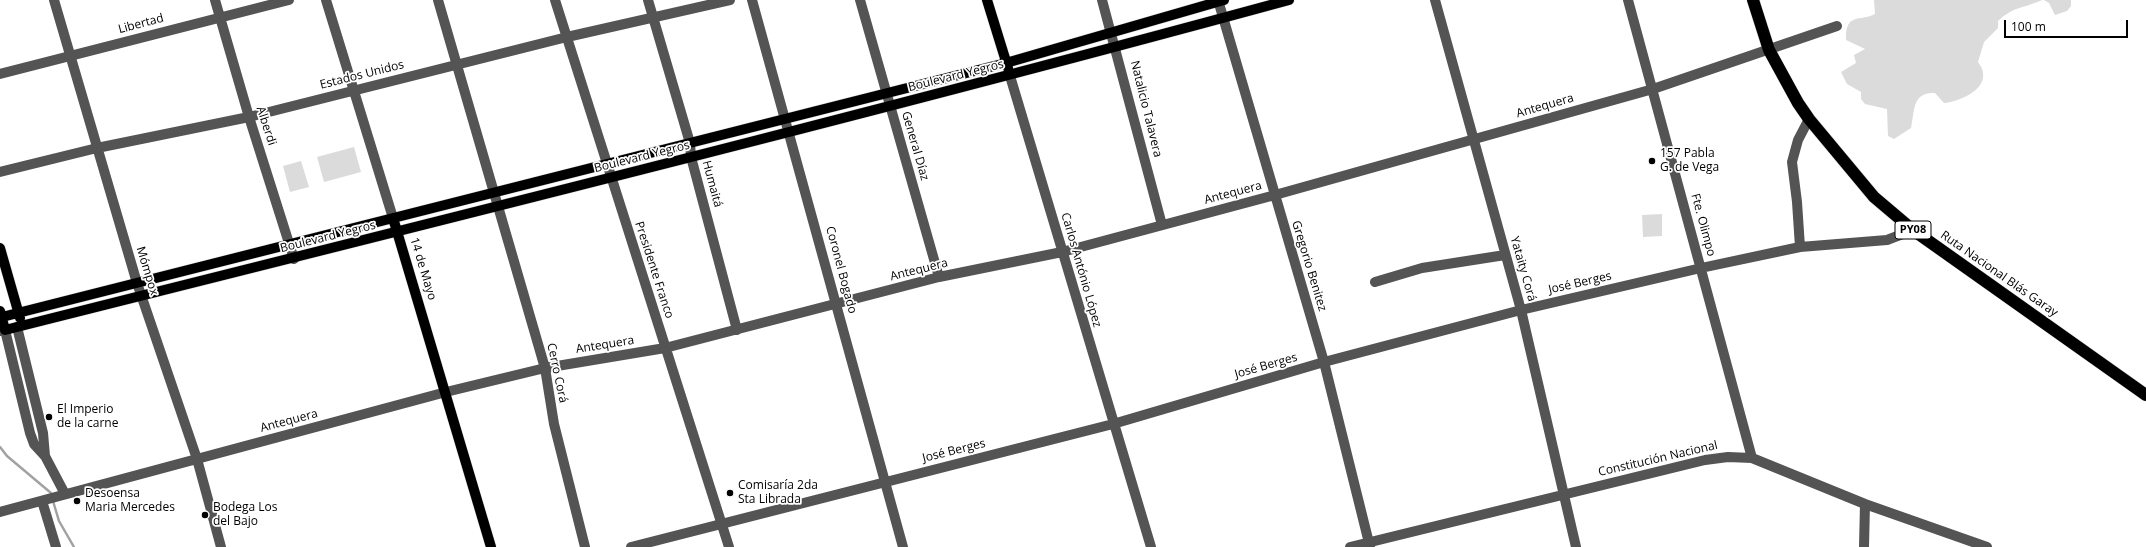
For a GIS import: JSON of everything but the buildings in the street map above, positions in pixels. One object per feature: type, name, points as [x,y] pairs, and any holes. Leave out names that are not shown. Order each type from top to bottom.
[{"type":"highway","name":"Ruta Nacional Blás Garay","points":[[1753,0],[1769,50],[1809,119],[1874,197],[1912,230],[2146,395]]},
{"type":"main road","name":"Carlos António López","points":[[987,0],[1010,76]]},
{"type":"main road","name":"Boulevard Yegros","points":[[1,315],[19,313],[1006,63],[1220,0]]},
{"type":"main road","name":"Boulevard Yegros","points":[[2,330],[294,259],[890,107],[1289,0]]},
{"type":"main road","name":"14 de Mayo","points":[[393,218],[491,547]]},
{"type":"main road","points":[[0,248],[19,313],[20,326]]},
{"type":"main road","points":[[1,315],[2,330]]},
{"type":"street","name":"Mómpox","points":[[54,0],[137,283],[197,460],[221,547]]},
{"type":"street","name":"Alberdi","points":[[215,0],[248,117],[294,259]]},
{"type":"street","name":"Libertad","points":[[0,74],[289,0]]},
{"type":"street","name":"14 de Mayo","points":[[326,0],[393,218]]},
{"type":"street","name":"Cerro Corá","points":[[438,0],[545,368],[554,424],[585,547]]},
{"type":"street","name":"Presidente Franco","points":[[555,0],[729,547]]},
{"type":"street","name":"Humaitá","points":[[648,0],[690,143],[691,158],[737,330]]},
{"type":"street","name":"Estados Unidos","points":[[0,172],[98,148],[248,117],[566,36],[730,0]]},
{"type":"street","name":"Coronel Bogado","points":[[752,0],[790,132],[903,547]]},
{"type":"street","name":"General Díaz","points":[[860,0],[939,277]]},
{"type":"street","name":"Natalicio Talavera","points":[[1102,0],[1116,47],[1162,225]]},
{"type":"street","name":"Gregorio Benitez","points":[[1220,0],[1222,18],[1324,362],[1369,544]]},
{"type":"street","name":"Yataity Corá","points":[[1435,0],[1521,310],[1565,494],[1576,547]]},
{"type":"street","name":"Fte. Olimpo","points":[[1628,0],[1752,458]]},
{"type":"street","name":"Antequera","points":[[0,512],[446,392],[545,368],[666,348],[939,277],[1062,252],[1275,195],[1653,89],[1837,26]]},
{"type":"street","name":"Carlos António López","points":[[1010,76],[1151,547]]},
{"type":"street","points":[[1800,247],[1798,202],[1792,162],[1798,140],[1809,119]]},
{"type":"street","name":"José Berges","points":[[631,547],[1113,424],[1324,362],[1521,310],[1701,268],[1800,247],[1886,240],[1912,230]]},
{"type":"street","points":[[1375,282],[1422,268],[1506,254]]},
{"type":"street","points":[[20,326],[43,433],[45,456]]},
{"type":"street","points":[[2,330],[34,444],[45,456],[65,494]]},
{"type":"street","name":"Constitución Nacional","points":[[1350,547],[1369,544],[1705,460],[1728,457],[1752,458],[1865,504],[1987,547]]},
{"type":"street","points":[[42,501],[56,547]]},
{"type":"street","points":[[1864,547],[1865,504]]},
{"type":"shaded area","points":[[1874,0],[2042,0],[2014,10],[1998,21],[1998,28],[1984,42],[1978,62],[1983,73],[1983,79],[1975,90],[1963,98],[1944,103],[1935,93],[1928,93],[1922,96],[1916,103],[1911,128],[1894,139],[1888,136],[1887,109],[1865,104],[1861,99],[1861,92],[1847,84],[1841,72],[1856,63],[1854,55],[1865,49],[1846,40],[1848,25],[1854,20],[1875,14]]},
{"type":"shaded area","points":[[2044,0],[2071,0],[2071,6],[2067,11],[2055,15],[2049,3]]},
{"type":"shaded area","points":[[354,147],[361,172],[324,182],[317,157]]},
{"type":"shaded area","points":[[301,161],[309,187],[290,192],[283,166]]},
{"type":"shaded area","points":[[1662,214],[1662,236],[1643,237],[1642,215]]},
{"type":"waterway","points":[[0,447],[7,456],[51,493],[51,496]]},
{"type":"waterway","points":[[53,501],[59,521],[74,547]]},
{"type":"place","name":"157 Pabla G. de Vega","points":[[1652,161]]},
{"type":"place","name":"El Imperio de la carne","points":[[49,417]]},
{"type":"place","name":"Comisaría 2da Sta Librada","points":[[730,493]]},
{"type":"place","name":"Desoensa Maria Mercedes","points":[[77,501]]},
{"type":"place","name":"Bodega Los del Bajo","points":[[205,515]]}]
